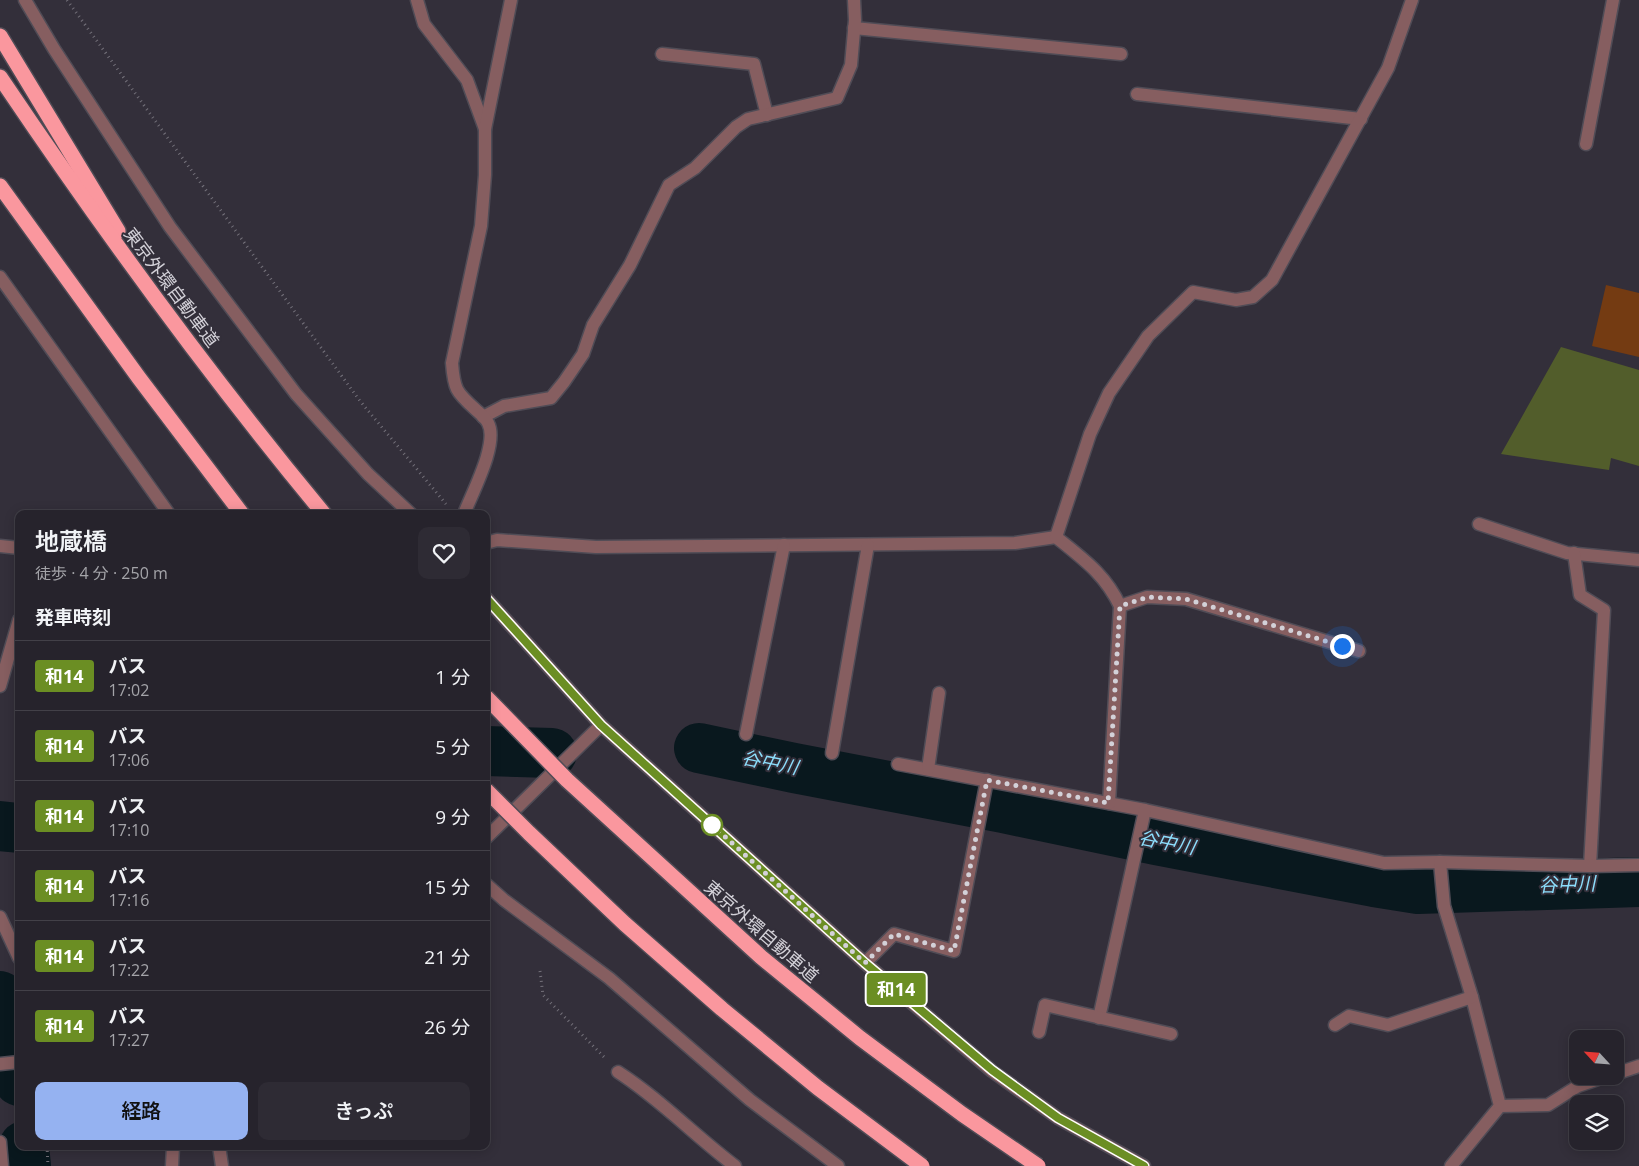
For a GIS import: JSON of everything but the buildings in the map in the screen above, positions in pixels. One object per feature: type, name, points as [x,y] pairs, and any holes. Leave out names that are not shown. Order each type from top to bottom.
[{"type":"highway","points":[[0,36],[172,320]]},
{"type":"highway","name":"東京外環自動車道","points":[[0,76],[61,167],[172,320],[283,465],[321,510]]},
{"type":"highway","points":[[0,186],[139,378],[239,510]]},
{"type":"highway","name":"東京外環自動車道","points":[[490,701],[574,787],[761,957],[868,1044],[962,1114],[1038,1166]]},
{"type":"highway","points":[[490,794],[529,834],[625,924],[722,1009],[818,1088],[922,1166]]},
{"type":"street","points":[[25,0],[54,50],[170,227],[296,394],[368,474],[407,510]]},
{"type":"street","points":[[417,0],[424,24],[467,80],[485,129]]},
{"type":"street","points":[[466,510],[487,456],[491,438],[488,423],[459,395],[453,382],[452,363],[481,226],[485,176],[485,129],[511,0]]},
{"type":"street","points":[[483,417],[504,406],[551,398],[564,382],[583,354],[594,325],[630,264],[669,185],[695,168],[736,127],[748,119],[837,98],[851,65],[854,0]]},
{"type":"street","points":[[1056,538],[1094,426],[1109,393],[1148,336],[1193,292],[1236,300],[1253,297],[1272,280],[1388,68],[1412,0]]},
{"type":"street","points":[[1586,144],[1613,0]]},
{"type":"street","points":[[854,28],[1121,54]]},
{"type":"street","points":[[662,54],[754,64],[767,115]]},
{"type":"street","points":[[1138,94],[1361,119]]},
{"type":"street","points":[[0,276],[166,510]]},
{"type":"street","points":[[1479,524],[1567,553],[1639,560]]},
{"type":"street","points":[[490,542],[496,540],[596,547],[1015,543],[1056,538],[1094,568],[1112,589],[1120,606],[1108,803]]},
{"type":"street","points":[[746,734],[784,545]]},
{"type":"street","points":[[832,753],[868,545]]},
{"type":"street","points":[[0,546],[15,548]]},
{"type":"street","points":[[1574,553],[1580,595],[1604,610],[1590,866]]},
{"type":"street","points":[[1120,606],[1148,597],[1186,599],[1359,651]]},
{"type":"street","points":[[490,602],[601,725],[865,963],[992,1070],[1058,1118],[1144,1166]]},
{"type":"street","points":[[0,686],[15,634]]},
{"type":"street","points":[[928,769],[939,693]]},
{"type":"street","points":[[490,834],[601,725]]},
{"type":"street","points":[[898,764],[1145,810],[1384,863],[1639,865]]},
{"type":"street","points":[[865,963],[894,934],[954,951],[987,780]]},
{"type":"street","points":[[1099,1018],[1145,810]]},
{"type":"street","points":[[1440,862],[1444,906],[1472,997],[1500,1106]]},
{"type":"street","points":[[490,888],[608,978],[750,1100],[838,1166]]},
{"type":"street","points":[[0,917],[15,949]]},
{"type":"street","points":[[1335,1025],[1349,1016],[1388,1025],[1472,997]]},
{"type":"street","points":[[1038,1032],[1045,1005],[1171,1034]]},
{"type":"street","points":[[1,1064],[15,1062]]},
{"type":"street","points":[[1624,1071],[1639,1066]]},
{"type":"street","points":[[618,1072],[637,1084],[735,1166]]},
{"type":"street","points":[[1451,1166],[1500,1106],[1548,1104],[1581,1085]]},
{"type":"street","points":[[0,1142],[2,1166]]},
{"type":"street","points":[[172,1166],[173,1150]]},
{"type":"street","points":[[220,1150],[222,1166]]},
{"type":"path","points":[[66,0],[360,401],[446,502],[447,508]]},
{"type":"path","points":[[540,971],[543,995],[618,1072]]},
{"type":"path","points":[[47,1150],[48,1166]]},
{"type":"green space","points":[[1561,347],[1639,370],[1639,466],[1611,458],[1609,470],[1501,454]]},
{"type":"waterway","name":"谷中川","points":[[699,748],[1156,840],[1418,889],[1639,882]]},
{"type":"waterway","name":"谷中川","points":[[490,751],[552,753]]},
{"type":"waterway","name":"谷中川","points":[[0,826],[15,828]]},
{"type":"waterway","points":[[0,996],[15,1060]]},
{"type":"waterway","points":[[24,1150],[26,1166]]},
{"type":"bus line","name":"和14","points":[[490,602],[601,725],[865,963],[992,1070],[1058,1118],[1144,1166]]},
{"type":"route","points":[[712,825],[865,963],[894,934],[954,951],[987,780],[1108,803],[1120,606],[1148,597],[1186,599],[1342,646]]}]
